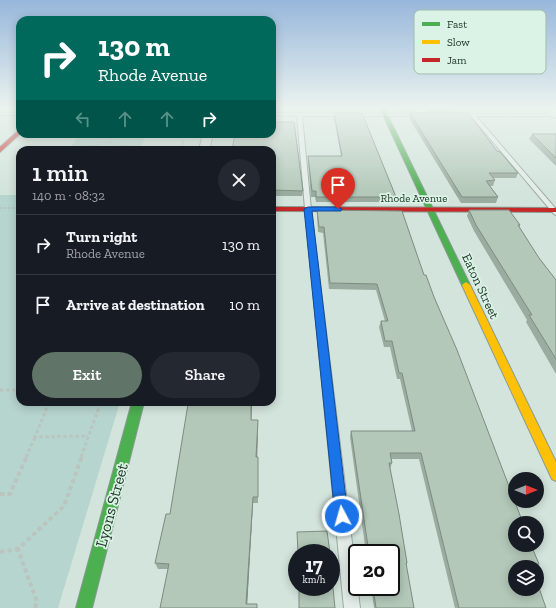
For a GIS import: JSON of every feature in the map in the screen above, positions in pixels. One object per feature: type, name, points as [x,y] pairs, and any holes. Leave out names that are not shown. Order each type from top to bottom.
[{"type":"street","points":[[0,150],[14,136]]},
{"type":"street","name":"Eaton Street","points":[[396,136],[556,475]]},
{"type":"street","name":"Rhode Avenue","points":[[276,209],[555,211]]},
{"type":"street","name":"Lyons Street","points":[[84,608],[137,406]]},
{"type":"lane","points":[[301,136],[352,608]]},
{"type":"lane","points":[[490,136],[555,211]]},
{"type":"path","points":[[109,142],[112,138]]},
{"type":"path","points":[[85,146],[97,146],[99,142],[118,143],[116,146],[132,146]]},
{"type":"path","points":[[0,208],[16,208]]},
{"type":"path","points":[[0,390],[16,390]]},
{"type":"path","points":[[0,494],[10,494],[48,406]]},
{"type":"path","points":[[0,552],[18,549],[64,506],[99,406]]},
{"type":"path","points":[[35,437],[88,436]]},
{"type":"path","points":[[18,549],[37,602],[35,608]]},
{"type":"shaded area","points":[[78,138],[145,138],[141,146],[71,146]]},
{"type":"shaded area","points":[[0,195],[16,195],[16,406],[119,406],[58,608],[0,608]]},
{"type":"building","points":[[296,136],[303,191],[276,190],[276,146],[233,146],[234,138]]},
{"type":"building","points":[[338,136],[371,136],[396,197],[316,197],[316,191],[312,191],[308,156],[342,156]]},
{"type":"building","points":[[424,136],[486,136],[497,151],[500,152],[518,173],[489,173],[495,180],[486,181],[498,197],[462,197]]},
{"type":"building","points":[[534,136],[556,136],[556,158]]},
{"type":"building","points":[[317,210],[402,211],[424,275],[426,275],[457,350],[508,484],[508,508],[517,508],[520,516],[508,516],[508,552],[534,552],[537,560],[508,560],[508,596],[542,596],[546,608],[459,608],[421,453],[390,453],[392,463],[389,463],[414,608],[376,608],[374,596],[400,596],[400,544],[368,544],[351,431],[415,431],[402,373],[399,373],[392,341],[385,341],[381,321],[388,321],[377,284],[330,283],[324,227],[319,227]]},
{"type":"building","points":[[469,210],[509,210],[520,225],[518,225],[539,258],[556,280],[556,359],[529,315],[532,315],[476,225]]},
{"type":"building","points":[[188,406],[251,406],[251,420],[258,420],[256,457],[258,457],[258,497],[253,497],[246,604],[257,604],[257,608],[160,608],[169,564],[155,563],[166,514],[170,514]]},
{"type":"building","points":[[327,531],[329,544],[298,544],[297,532]]},
{"type":"building","points":[[299,596],[334,596],[335,608],[299,608]]},
{"type":"traffic: fast","points":[[395,136],[466,285]]},
{"type":"traffic: fast","points":[[84,608],[137,406]]},
{"type":"traffic: slow","points":[[466,285],[556,475]]},
{"type":"traffic: jam","points":[[0,150],[14,136]]},
{"type":"traffic: jam","points":[[276,209],[556,210]]},
{"type":"route","points":[[338,209],[308,209],[342,516]]}]
